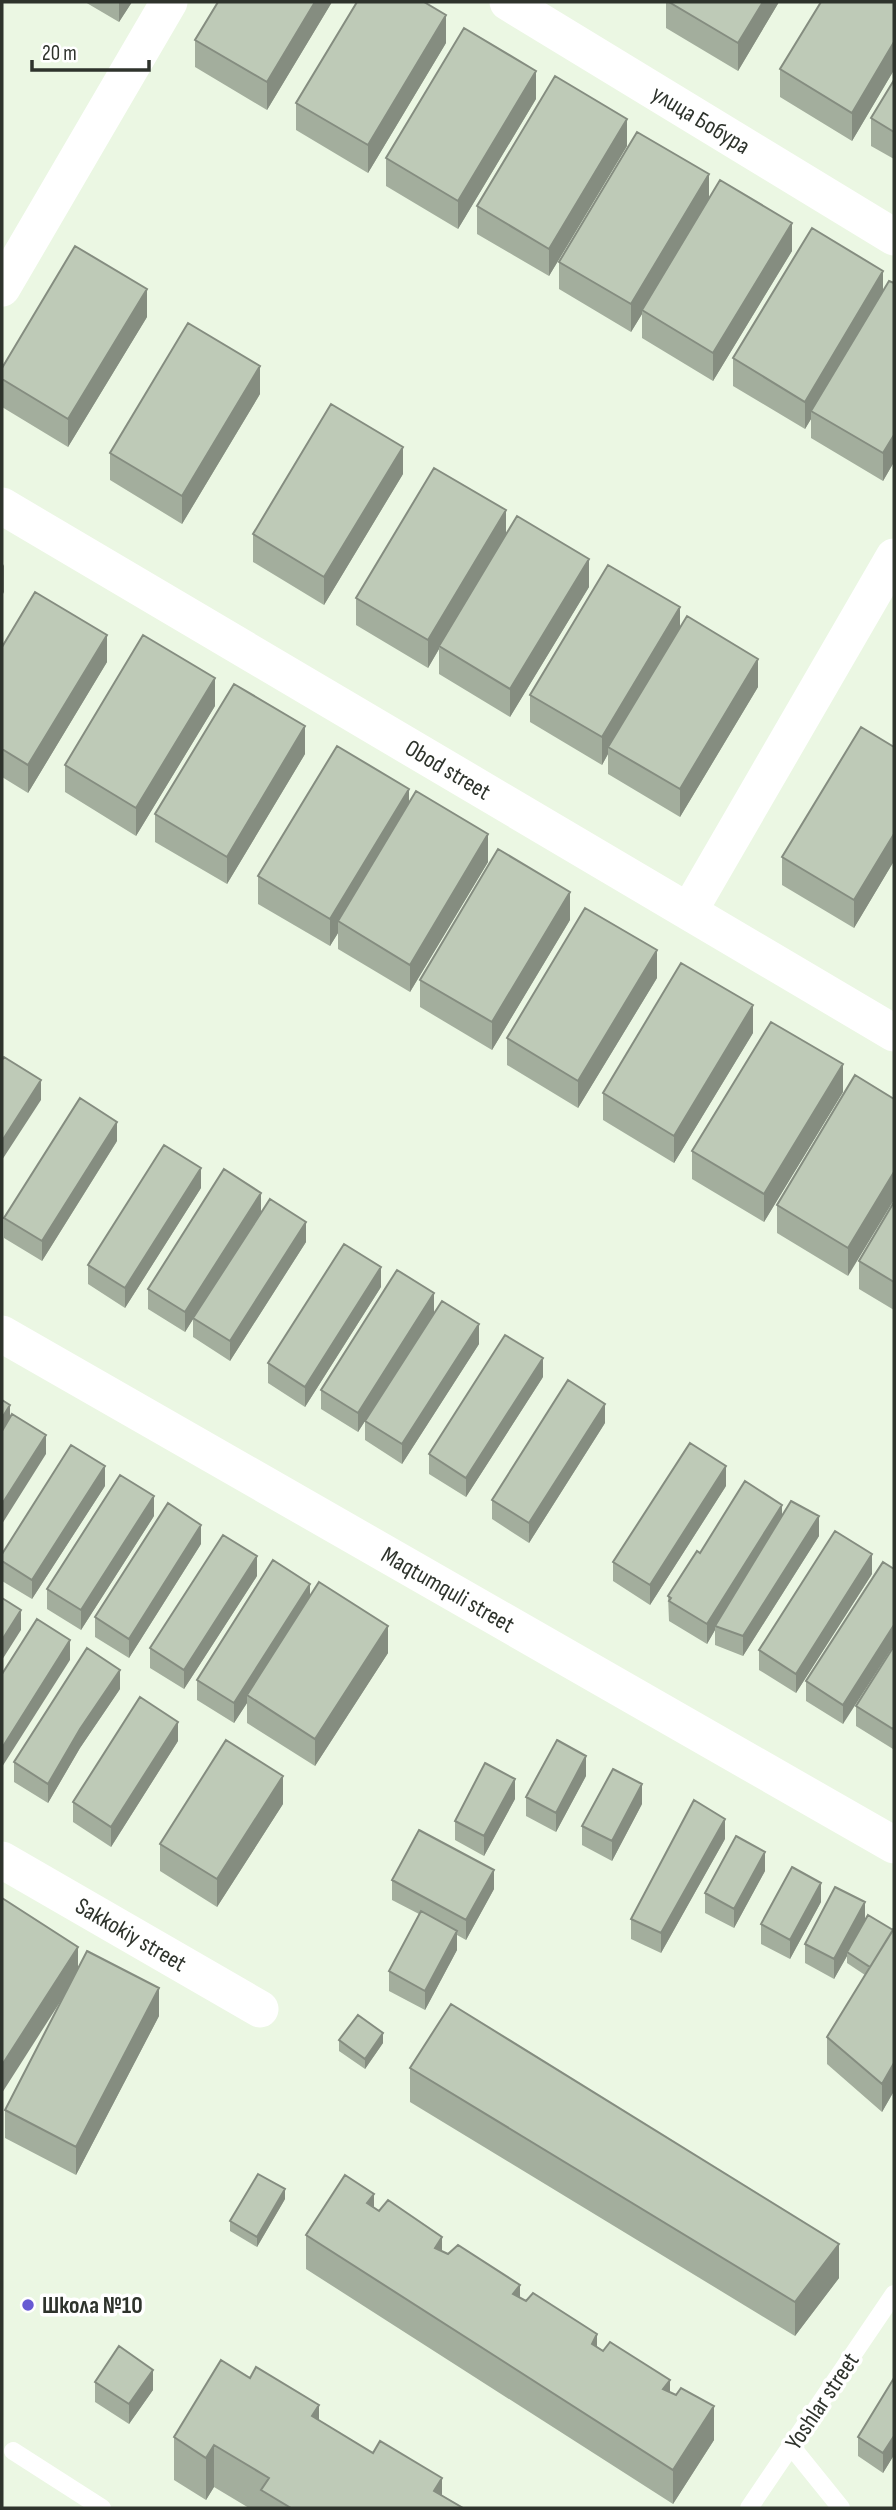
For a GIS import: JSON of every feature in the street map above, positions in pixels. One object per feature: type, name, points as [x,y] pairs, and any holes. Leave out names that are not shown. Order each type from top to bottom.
[{"type":"street","points":[[2,288],[169,2]]},
{"type":"street","name":"улица Бобура","points":[[508,2],[894,237]]},
{"type":"street","name":"Obod street","points":[[2,506],[894,1033]]},
{"type":"street","points":[[689,911],[894,557]]},
{"type":"street","name":"Maqtumquli street","points":[[2,1334],[894,1845]]},
{"type":"street","name":"Sakkokiy street","points":[[2,1860],[260,2009]]},
{"type":"lane","name":"Yoshlar street","points":[[749,2508],[894,2294]]},
{"type":"lane","points":[[791,2446],[841,2508]]},
{"type":"lane","points":[[13,2451],[102,2508]]},
{"type":"building","points":[[218,2],[315,2],[267,82],[195,40]]},
{"type":"building","points":[[357,2],[424,2],[446,15],[368,145],[296,103]]},
{"type":"building","points":[[669,2],[763,2],[738,43]]},
{"type":"building","points":[[821,2],[894,2],[894,42],[852,113],[780,69]]},
{"type":"building","points":[[464,28],[536,71],[458,201],[386,158]]},
{"type":"building","points":[[555,76],[627,119],[549,249],[477,206]]},
{"type":"building","points":[[894,80],[894,132],[871,118]]},
{"type":"building","points":[[637,132],[709,174],[631,304],[559,262]]},
{"type":"building","points":[[720,180],[792,223],[713,353],[642,310]]},
{"type":"building","points":[[812,228],[883,271],[805,402],[733,358]]},
{"type":"building","points":[[75,246],[147,289],[68,419],[2,379],[2,368]]},
{"type":"building","points":[[889,281],[894,283],[894,435],[883,453],[811,411]]},
{"type":"building","points":[[188,323],[260,366],[182,496],[110,453]]},
{"type":"building","points":[[331,404],[403,447],[324,577],[253,534]]},
{"type":"building","points":[[434,468],[506,510],[428,640],[356,598]]},
{"type":"building","points":[[517,516],[589,559],[510,689],[439,646]]},
{"type":"building","points":[[608,565],[680,607],[602,737],[530,695]]},
{"type":"building","points":[[35,592],[107,635],[28,765],[2,749],[2,647]]},
{"type":"building","points":[[687,616],[758,659],[680,789],[608,747]]},
{"type":"building","points":[[143,635],[215,678],[136,808],[65,765]]},
{"type":"building","points":[[234,684],[305,726],[227,857],[155,814]]},
{"type":"building","points":[[861,727],[894,747],[894,834],[854,900],[782,857]]},
{"type":"building","points":[[337,746],[409,789],[330,919],[258,876]]},
{"type":"building","points":[[416,791],[488,834],[410,965],[338,921]]},
{"type":"building","points":[[498,849],[570,892],[492,1022],[420,980]]},
{"type":"building","points":[[585,908],[657,950],[578,1081],[507,1038]]},
{"type":"building","points":[[681,963],[753,1005],[674,1136],[603,1093]]},
{"type":"building","points":[[771,1022],[843,1064],[764,1194],[692,1151]]},
{"type":"building","points":[[4,1057],[41,1080],[2,1141],[2,1060]]},
{"type":"building","points":[[855,1075],[894,1099],[894,1172],[848,1248],[777,1205]]},
{"type":"building","points":[[80,1098],[117,1122],[42,1241],[4,1218]]},
{"type":"building","points":[[164,1145],[201,1168],[125,1288],[88,1265]]},
{"type":"building","points":[[224,1169],[261,1193],[185,1312],[148,1289]]},
{"type":"building","points":[[270,1199],[306,1222],[230,1341],[193,1318]]},
{"type":"building","points":[[894,1202],[894,1282],[859,1261]]},
{"type":"building","points":[[344,1244],[381,1267],[305,1387],[268,1363]]},
{"type":"building","points":[[397,1270],[434,1293],[358,1413],[321,1390]]},
{"type":"building","points":[[442,1301],[479,1324],[402,1444],[365,1421]]},
{"type":"building","points":[[505,1335],[543,1358],[466,1478],[429,1454]]},
{"type":"building","points":[[568,1380],[605,1404],[529,1523],[492,1500]]},
{"type":"building","points":[[2,1400],[10,1405],[2,1418]]},
{"type":"building","points":[[12,1414],[46,1435],[2,1504],[2,1431]]},
{"type":"building","points":[[690,1443],[726,1466],[650,1585],[613,1562]]},
{"type":"building","points":[[71,1445],[105,1466],[32,1580],[2,1561],[2,1554]]},
{"type":"building","points":[[120,1475],[154,1496],[81,1610],[47,1589]]},
{"type":"building","points":[[745,1481],[782,1505],[707,1624],[669,1601],[671,1598],[668,1596],[697,1551],[700,1553]]},
{"type":"building","points":[[791,1501],[819,1516],[743,1636],[715,1626]]},
{"type":"building","points":[[168,1503],[201,1525],[129,1639],[95,1617]]},
{"type":"building","points":[[835,1531],[872,1554],[796,1674],[759,1650]]},
{"type":"building","points":[[223,1535],[257,1556],[184,1670],[150,1648]]},
{"type":"building","points":[[273,1560],[310,1584],[234,1703],[197,1680]]},
{"type":"building","points":[[883,1562],[894,1569],[894,1625],[843,1705],[806,1681]]},
{"type":"building","points":[[319,1582],[388,1626],[315,1739],[247,1695]]},
{"type":"building","points":[[2,1598],[21,1610],[2,1640]]},
{"type":"building","points":[[37,1619],[70,1640],[2,1748],[2,1674]]},
{"type":"building","points":[[894,1646],[894,1727],[893,1729],[856,1706]]},
{"type":"building","points":[[87,1648],[120,1670],[80,1729],[48,1784],[14,1762]]},
{"type":"building","points":[[140,1697],[178,1722],[111,1827],[73,1802]]},
{"type":"building","points":[[226,1740],[283,1776],[217,1879],[160,1844]]},
{"type":"building","points":[[557,1740],[586,1756],[556,1813],[526,1797]]},
{"type":"building","points":[[485,1763],[515,1779],[484,1836],[455,1821]]},
{"type":"building","points":[[613,1769],[642,1784],[612,1841],[582,1826]]},
{"type":"building","points":[[694,1800],[725,1819],[661,1933],[631,1919]]},
{"type":"building","points":[[419,1830],[494,1870],[466,1920],[392,1880]]},
{"type":"building","points":[[736,1836],[765,1852],[734,1909],[705,1893]]},
{"type":"building","points":[[792,1867],[821,1883],[790,1940],[761,1924]]},
{"type":"building","points":[[835,1887],[865,1902],[834,1959],[805,1944]]},
{"type":"building","points":[[2,1898],[78,1947],[2,2065]]},
{"type":"building","points":[[421,1911],[457,1931],[425,1991],[389,1971]]},
{"type":"building","points":[[868,1915],[893,1930],[870,1967],[847,1952]]},
{"type":"building","points":[[894,1928],[894,2063],[882,2084],[827,2037]]},
{"type":"building","points":[[87,1951],[159,1988],[76,2147],[5,2110]]},
{"type":"building","points":[[451,2004],[839,2244],[795,2302],[410,2068]]},
{"type":"building","points":[[358,2015],[383,2033],[365,2059],[339,2040]]},
{"type":"building","points":[[258,2174],[285,2189],[257,2237],[230,2221]]},
{"type":"building","points":[[345,2175],[374,2194],[367,2203],[379,2211],[388,2200],[442,2237],[435,2248],[448,2254],[458,2245],[520,2285],[513,2294],[526,2301],[533,2293],[597,2334],[592,2344],[603,2351],[610,2342],[670,2380],[663,2389],[676,2395],[681,2388],[714,2406],[673,2470],[306,2235]]},
{"type":"building","points":[[119,2346],[153,2370],[129,2404],[95,2382]]},
{"type":"building","points":[[221,2360],[250,2378],[256,2367],[319,2405],[312,2416],[373,2453],[380,2441],[442,2478],[434,2491],[463,2508],[291,2508],[261,2490],[269,2478],[214,2445],[206,2458],[174,2437]]},
{"type":"building","points":[[894,2378],[894,2436],[883,2453],[858,2437]]},
{"type":"place","name":"Школа №10","points":[[28,2305]]}]
